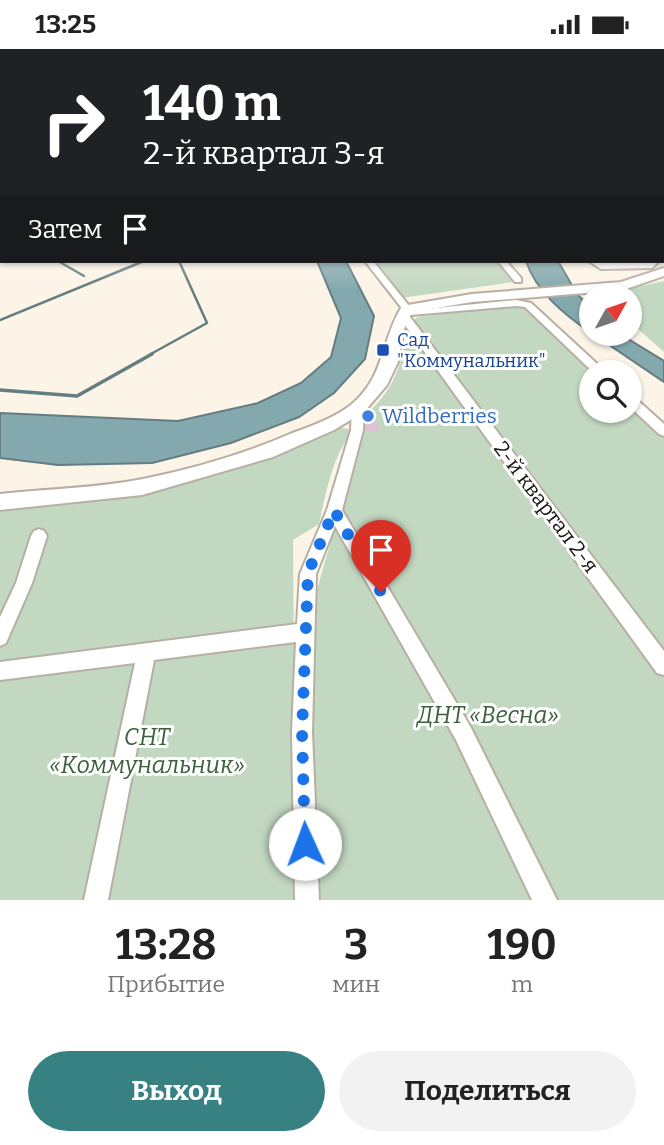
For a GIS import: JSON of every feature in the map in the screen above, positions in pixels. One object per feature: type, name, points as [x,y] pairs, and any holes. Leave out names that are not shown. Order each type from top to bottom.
[{"type":"street","name":"2-й квартал 2-я","points":[[370,263],[664,666]]},
{"type":"street","points":[[504,263],[518,280]]},
{"type":"street","points":[[597,263],[654,263]]},
{"type":"street","points":[[0,502],[142,487],[266,452],[328,426],[358,408],[381,381],[390,362],[405,312],[472,298],[522,300],[623,286],[664,272]]},
{"type":"street","points":[[522,300],[587,360]]},
{"type":"street","points":[[307,900],[302,732],[308,573],[334,510],[357,430],[358,408]]},
{"type":"street","points":[[642,411],[664,431]]},
{"type":"street","points":[[334,510],[463,733],[545,900]]},
{"type":"street","points":[[0,637],[24,583],[39,537]]},
{"type":"street","points":[[0,671],[146,655],[305,632]]},
{"type":"street","points":[[96,900],[146,655]]},
{"type":"green space","points":[[376,263],[513,264],[502,265],[514,282],[401,298]]},
{"type":"green space","points":[[664,281],[664,352],[642,333],[642,286]]},
{"type":"green space","name":"ДНТ «Весна»","points":[[507,306],[527,309],[581,360],[579,360],[579,423],[642,423],[642,416],[664,437],[664,900],[315,900],[309,733],[315,597],[367,413],[381,399],[392,382],[404,344],[424,339],[415,327],[415,319]]},
{"type":"green space","name":"СНТ «Коммунальник»","points":[[341,428],[357,430],[349,437],[336,459],[319,524],[293,540],[296,900],[0,900],[0,512],[143,494],[262,459]]},
{"type":"water","points":[[318,263],[347,263],[374,316],[365,359],[334,393],[299,417],[231,443],[152,463],[58,465],[0,458],[0,413],[178,421],[258,403],[301,383],[331,357],[341,318]]},
{"type":"water","points":[[527,263],[559,263],[579,296],[579,323],[544,293]]},
{"type":"water","points":[[612,347],[641,347],[664,361],[664,382],[642,367],[642,360],[631,360]]},
{"type":"building","name":"Wildberries","points":[[361,411],[375,411],[379,432],[357,430]]},
{"type":"waterway","points":[[61,263],[84,276]]},
{"type":"waterway","points":[[0,320],[139,263]]},
{"type":"waterway","points":[[149,355],[207,323],[180,263]]},
{"type":"waterway","points":[[0,390],[77,396],[152,354]]},
{"type":"place","name":"Сад \"Коммунальник\"","points":[[383,350]]},
{"type":"place","name":"Wildberries","points":[[368,416]]},
{"type":"route","points":[[305,844],[302,732],[308,573],[334,510],[381,592]]}]
